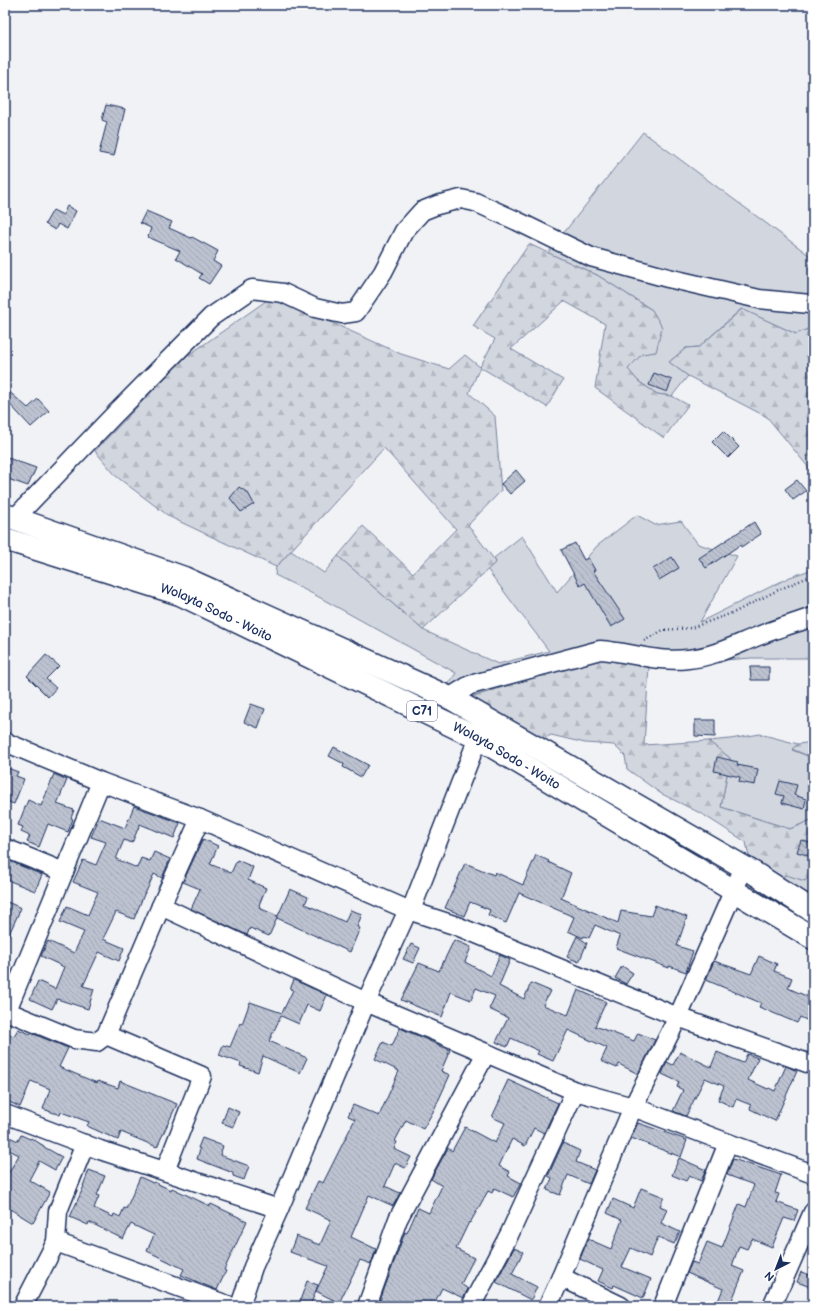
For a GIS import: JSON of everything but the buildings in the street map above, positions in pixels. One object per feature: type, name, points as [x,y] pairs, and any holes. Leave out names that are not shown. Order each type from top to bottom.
[{"type":"highway","name":"Wolayta Sodo - Woito","points":[[10,516],[184,578],[452,699],[744,867],[813,911]]},
{"type":"highway","name":"Wolayta Sodo - Woito","points":[[5,539],[180,594],[478,738],[813,938]]},
{"type":"street","points":[[10,516],[113,416],[212,316],[252,289],[284,293],[315,308],[342,314],[356,312],[383,272],[404,231],[422,211],[437,205],[461,199],[475,202],[518,221],[591,257],[668,278],[759,299],[810,304],[813,303]]},
{"type":"street","points":[[452,699],[457,693],[470,686],[600,650],[622,652],[666,660],[689,659],[715,653],[813,617]]},
{"type":"street","points":[[240,1306],[253,1267],[366,1002],[408,910],[413,905],[478,738]]},
{"type":"street","points":[[5,742],[101,782],[200,819],[408,910],[457,926],[678,1017],[813,1065]]},
{"type":"street","points":[[101,782],[6,1013],[74,1039],[98,1042],[106,1035],[200,819]]},
{"type":"street","points":[[5,848],[64,872]]},
{"type":"street","points":[[548,1306],[633,1107],[678,1017],[744,867]]},
{"type":"street","points":[[161,906],[366,1002],[575,1091],[633,1107],[813,1174]]},
{"type":"street","points":[[106,1035],[202,1076],[165,1171]]},
{"type":"street","points":[[367,1306],[398,1219],[486,1053]]},
{"type":"street","points":[[471,1306],[509,1234],[575,1091]]},
{"type":"street","points":[[5,1114],[85,1144],[279,1209]]},
{"type":"street","points":[[663,1306],[728,1143]]},
{"type":"street","points":[[23,1306],[56,1242],[58,1210],[85,1144]]},
{"type":"street","points":[[772,1306],[813,1212]]},
{"type":"street","points":[[56,1242],[230,1306]]},
{"type":"street","points":[[561,1277],[622,1306]]},
{"type":"path","points":[[622,652],[663,630],[691,628],[735,612],[776,591],[813,575]]},
{"type":"green space","points":[[643,132],[813,258],[813,327],[796,334],[741,309],[699,347],[686,348],[669,362],[688,376],[672,396],[657,394],[638,381],[627,369],[642,354],[652,310],[597,275],[548,253]]},
{"type":"green space","points":[[529,244],[597,275],[652,310],[662,327],[656,352],[642,354],[628,369],[638,381],[657,394],[672,396],[688,405],[664,438],[595,388],[605,324],[564,301],[511,349],[563,380],[547,407],[480,367],[495,339],[473,326]]},
{"type":"green space","points":[[273,296],[401,354],[449,369],[465,355],[480,367],[469,393],[495,416],[501,491],[468,525],[496,562],[423,630],[338,556],[363,526],[413,573],[456,529],[384,448],[276,567],[170,517],[117,477],[95,451],[183,359]]},
{"type":"green space","points":[[742,309],[796,334],[813,327],[813,476],[809,468],[767,417],[688,376],[669,362],[686,348],[699,347]]},
{"type":"green space","points":[[637,515],[655,525],[681,521],[698,544],[737,556],[700,622],[790,577],[813,569],[813,658],[751,658],[649,666],[590,659],[460,701],[450,719],[432,708],[456,673],[317,596],[275,575],[276,567],[291,551],[324,573],[338,556],[423,630],[498,664],[549,651],[487,569],[496,562],[494,558],[522,536],[557,592],[597,546]]},
{"type":"green space","points":[[590,659],[620,659],[649,666],[644,745],[708,741],[730,758],[721,807],[790,829],[811,820],[813,821],[813,870],[805,881],[786,875],[756,892],[746,842],[702,814],[660,793],[627,769],[625,756],[614,745],[585,743],[551,735],[536,743],[450,719],[460,701]]},
{"type":"green space","points":[[760,734],[798,744],[792,750],[813,758],[813,821],[811,820],[790,829],[721,807],[730,758],[708,741]]},
{"type":"green space","points":[[813,742],[813,758],[792,749],[798,744]]},
{"type":"green space","points":[[813,870],[813,932],[756,892],[786,874],[805,881]]}]
